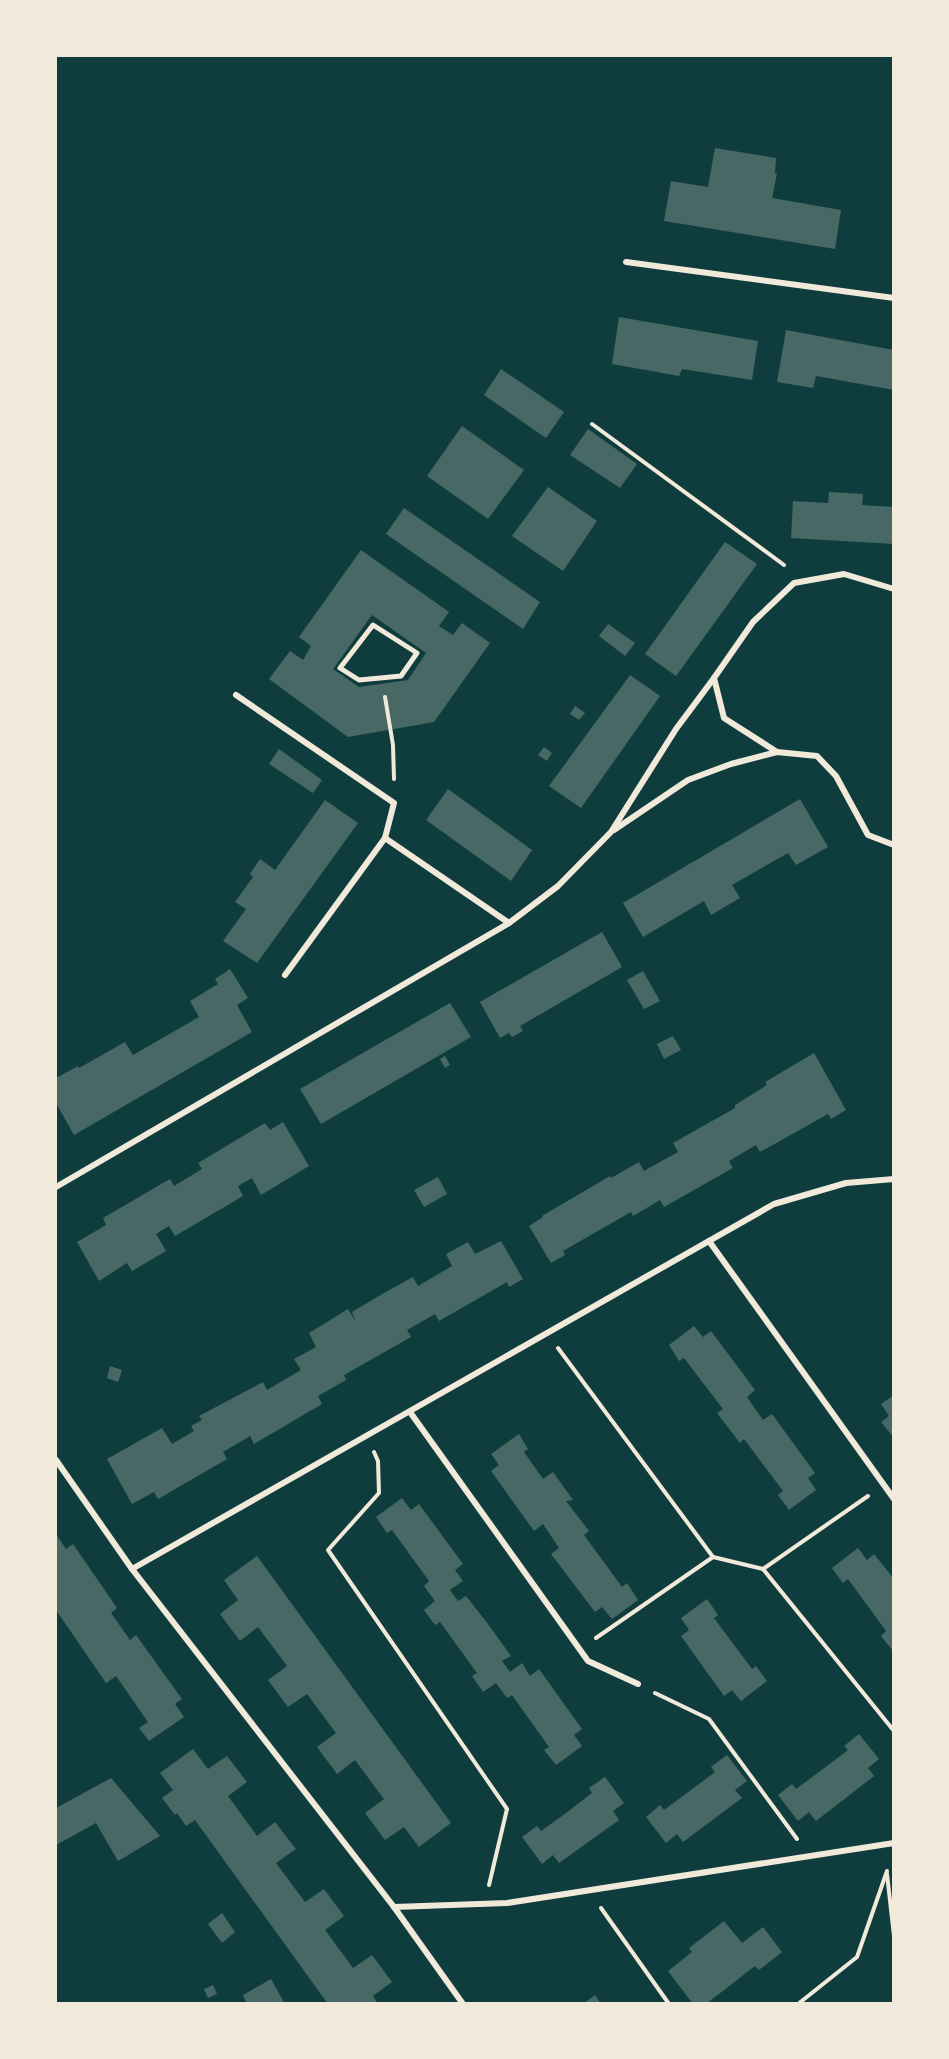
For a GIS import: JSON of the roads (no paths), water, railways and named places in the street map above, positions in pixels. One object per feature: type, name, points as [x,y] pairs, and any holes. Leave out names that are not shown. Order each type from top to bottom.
[{"type":"street","points":[[627,262],[894,298]]},
{"type":"street","points":[[611,832],[676,729],[753,622],[794,584],[844,574],[894,589]]},
{"type":"street","points":[[373,625],[417,653],[401,676],[382,678],[359,680],[340,668],[373,625]]},
{"type":"street","points":[[714,678],[724,718],[777,752]]},
{"type":"street","points":[[236,695],[394,803],[385,838],[285,975]]},
{"type":"street","points":[[56,1187],[509,923],[558,886],[611,832],[688,780],[730,764],[777,752],[817,756],[836,776],[868,835],[894,845]]},
{"type":"street","points":[[385,838],[509,923]]},
{"type":"street","points":[[132,1569],[774,1204],[846,1183],[894,1179]]},
{"type":"street","points":[[710,1241],[894,1499]]},
{"type":"street","points":[[410,1412],[588,1660],[638,1684]]},
{"type":"street","points":[[56,1461],[132,1569],[394,1907],[463,2004]]},
{"type":"street","points":[[394,1907],[507,1903],[894,1843]]}]
